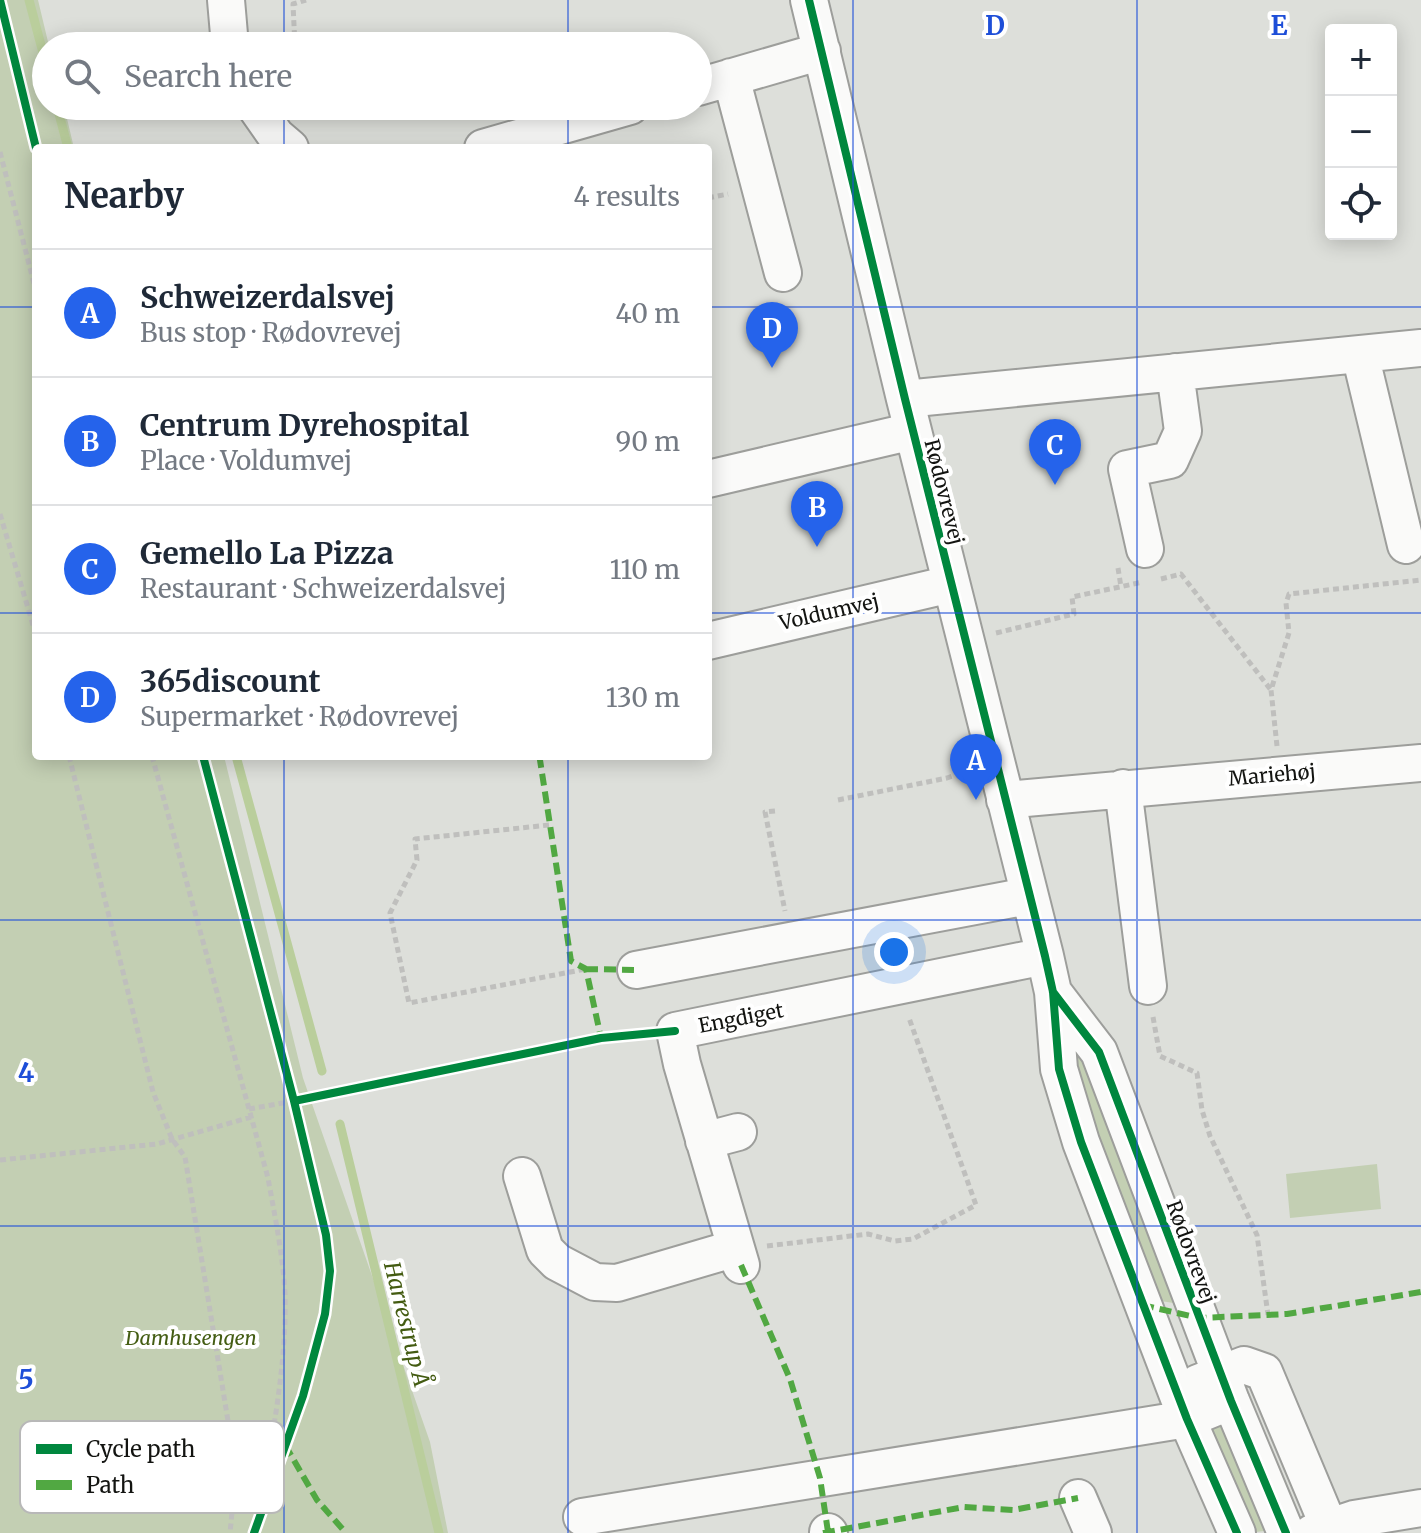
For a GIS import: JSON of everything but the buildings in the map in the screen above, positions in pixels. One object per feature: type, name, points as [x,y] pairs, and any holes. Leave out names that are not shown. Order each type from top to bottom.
[{"type":"street","points":[[226,0],[229,32]]},
{"type":"street","name":"Rødovrevej","points":[[809,0],[1045,956],[1053,992],[1059,1069],[1092,1171],[1182,1405],[1237,1533]]},
{"type":"street","points":[[783,273],[715,82],[822,51]]},
{"type":"street","points":[[265,120],[285,144]]},
{"type":"street","points":[[497,144],[581,120]]},
{"type":"street","points":[[712,478],[909,415],[1175,372],[1421,348]]},
{"type":"street","points":[[1360,354],[1406,545]]},
{"type":"street","points":[[1145,549],[1127,469],[1170,460],[1183,431],[1175,372]]},
{"type":"street","name":"Voldumvej","points":[[712,640],[951,584]]},
{"type":"street","name":"Mariehøj","points":[[1005,800],[1421,763]]},
{"type":"street","points":[[1123,788],[1148,986]]},
{"type":"street","points":[[636,970],[1028,896]]},
{"type":"street","name":"Engdiget","points":[[739,1257],[721,1136],[675,1031],[1045,956]]},
{"type":"street","name":"Rødovrevej","points":[[1053,992],[1099,1052],[1225,1388],[1286,1533]]},
{"type":"street","points":[[522,1176],[545,1250],[557,1262],[595,1282],[617,1283],[739,1257]]},
{"type":"street","points":[[582,1517],[1182,1405],[1225,1388],[1244,1365],[1264,1372],[1321,1530],[1354,1519],[1421,1508]]},
{"type":"street","points":[[1078,1498],[1093,1533]]},
{"type":"path","points":[[294,32],[293,4],[306,0]]},
{"type":"path","points":[[0,152],[32,276]]},
{"type":"path","points":[[0,514],[32,622]]},
{"type":"path","points":[[965,640],[1074,614],[1072,597],[1181,574],[1271,690]]},
{"type":"path","points":[[1280,775],[1271,690],[1289,633],[1286,603],[1289,594],[1421,580]]},
{"type":"path","points":[[70,760],[153,1092],[172,1139],[185,1157],[228,1421]]},
{"type":"path","points":[[153,760],[268,1178],[280,1244],[285,1294],[283,1352],[273,1421]]},
{"type":"path","points":[[838,800],[947,778]]},
{"type":"path","points":[[775,811],[765,812],[791,940]]},
{"type":"path","points":[[549,825],[415,839],[417,860],[390,913],[409,1003],[586,969]]},
{"type":"path","points":[[1148,986],[1160,1056],[1197,1073],[1202,1110],[1210,1136],[1257,1235],[1268,1315]]},
{"type":"path","points":[[739,1257],[868,1234],[895,1241],[913,1239],[976,1205],[898,987]]},
{"type":"path","points":[[290,1086],[297,1116]]},
{"type":"path","points":[[249,1109],[294,1101]]},
{"type":"path","points":[[0,1160],[157,1144],[251,1117]]},
{"type":"path","points":[[230,1533],[232,1513]]},
{"type":"path","points":[[257,1526],[259,1513]]},
{"type":"path","points":[[257,1526],[262,1513]]},
{"type":"green space","name":"Damhusengen","points":[[0,0],[38,0],[46,32],[32,32],[32,120],[67,120],[73,144],[32,144],[32,760],[225,760],[303,1078],[430,1442],[448,1533],[0,1533]]},
{"type":"green space","points":[[1071,1027],[1180,1304],[1148,1299],[1064,1029]]},
{"type":"green space","points":[[1377,1164],[1381,1209],[1290,1218],[1286,1174]]},
{"type":"green space","points":[[1223,1425],[1253,1490],[1264,1531],[1248,1533],[1211,1430]]},
{"type":"waterway","name":"Harrestrup Å","points":[[29,0],[38,32]]},
{"type":"waterway","name":"Harrestrup Å","points":[[61,120],[67,144]]},
{"type":"waterway","name":"Harrestrup Å","points":[[237,760],[322,1071]]},
{"type":"waterway","name":"Harrestrup Å","points":[[340,1124],[439,1533]]},
{"type":"marked path","points":[[540,760],[571,961],[586,969],[601,1038]]},
{"type":"marked path","points":[[586,969],[636,970]]},
{"type":"marked path","points":[[741,1265],[790,1379],[820,1478],[828,1532]]},
{"type":"marked path","points":[[1142,1305],[1199,1318],[1287,1314],[1421,1292]]},
{"type":"marked path","points":[[285,1445],[317,1500],[346,1533]]},
{"type":"marked path","points":[[823,1533],[964,1507],[1013,1510],[1078,1498]]},
{"type":"cycle path","points":[[0,0],[35,144]]},
{"type":"cycle path","points":[[809,0],[905,399],[1045,956],[1053,992],[1059,1069],[1081,1142],[1187,1419],[1237,1533]]},
{"type":"cycle path","points":[[204,760],[326,1235],[330,1271],[325,1314],[303,1396],[284,1449]]},
{"type":"cycle path","points":[[1053,992],[1099,1052],[1231,1401],[1286,1533]]},
{"type":"cycle path","points":[[294,1101],[601,1038],[675,1031]]},
{"type":"cycle path","points":[[254,1533],[261,1513]]},
{"type":"place","name":"365discount","points":[[772,368]]},
{"type":"place","name":"Gemello La Pizza","points":[[1055,485]]},
{"type":"place","name":"Centrum Dyrehospital","points":[[817,547]]},
{"type":"place","name":"Schweizerdalsvej","points":[[976,800]]}]
